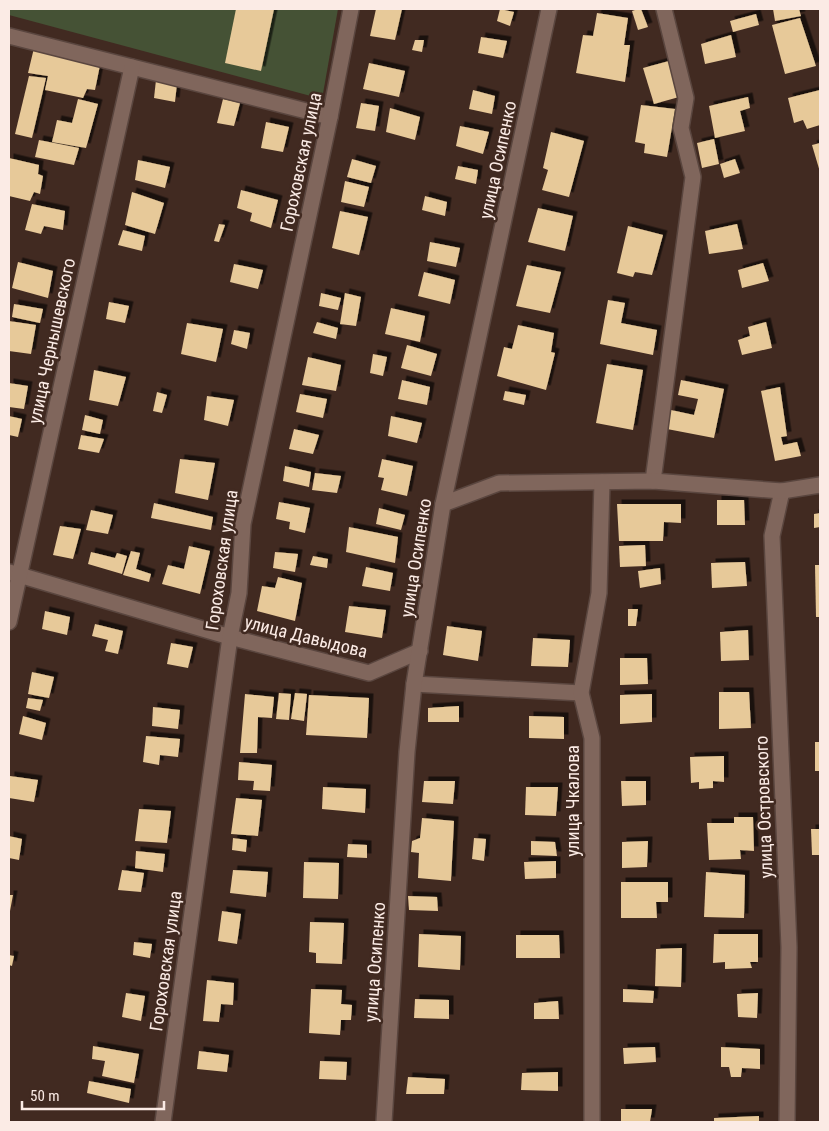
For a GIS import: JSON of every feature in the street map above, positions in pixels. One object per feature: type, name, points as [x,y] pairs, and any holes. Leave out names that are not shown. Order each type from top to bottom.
[{"type":"street","name":"Гороховская улица","points":[[163,1122],[230,637],[239,593],[243,524],[330,118],[351,9]]},
{"type":"street","name":"улица Осипенко","points":[[384,1122],[407,752],[414,684],[443,504],[549,9]]},
{"type":"street","points":[[653,481],[693,177],[681,128],[686,98],[664,9]]},
{"type":"street","points":[[9,36],[330,118]]},
{"type":"street","name":"улица Чернышевского","points":[[9,622],[14,574],[132,67]]},
{"type":"street","points":[[443,504],[499,483],[653,481],[782,491],[820,485]]},
{"type":"street","name":"улица Чкалова","points":[[592,1122],[592,738],[581,693],[599,593],[602,482]]},
{"type":"street","name":"улица Островского","points":[[782,491],[772,536],[789,947],[787,1122]]},
{"type":"street","name":"улица Давыдова","points":[[14,574],[230,637],[369,673],[420,651]]},
{"type":"street","points":[[414,684],[581,693]]},
{"type":"green space","points":[[9,9],[338,9],[322,99],[9,15]]},
{"type":"building","points":[[236,9],[274,9],[261,71],[225,63]]},
{"type":"building","points":[[376,9],[402,9],[395,40],[370,36]]},
{"type":"building","points":[[500,9],[514,12],[510,26],[497,21]]},
{"type":"building","points":[[641,9],[648,27],[638,30],[632,11]]},
{"type":"building","points":[[773,9],[799,9],[801,16],[775,21]]},
{"type":"building","points":[[597,13],[628,18],[624,45],[630,45],[625,82],[576,73],[583,35],[593,36]]},
{"type":"building","points":[[756,14],[759,25],[733,32],[730,21]]},
{"type":"building","points":[[800,18],[816,66],[785,74],[772,25]]},
{"type":"building","points":[[731,35],[736,57],[705,64],[701,44]]},
{"type":"building","points":[[481,37],[507,41],[503,58],[478,53]]},
{"type":"building","points":[[415,40],[424,40],[422,52],[412,50]]},
{"type":"building","points":[[34,48],[100,65],[95,90],[87,89],[83,98],[45,90],[48,76],[28,73]]},
{"type":"building","points":[[669,61],[679,97],[654,104],[643,68]]},
{"type":"building","points":[[369,63],[405,71],[399,97],[363,89]]},
{"type":"building","points":[[29,76],[46,78],[32,138],[15,134]]},
{"type":"building","points":[[156,80],[177,83],[175,102],[154,98]]},
{"type":"building","points":[[473,90],[495,96],[492,114],[469,109]]},
{"type":"building","points":[[820,90],[820,125],[807,129],[803,120],[794,123],[788,98]]},
{"type":"building","points":[[748,97],[750,108],[740,111],[745,131],[715,138],[709,106]]},
{"type":"building","points":[[78,99],[98,104],[86,148],[52,142],[57,120],[72,123]]},
{"type":"building","points":[[223,99],[240,103],[234,126],[217,123]]},
{"type":"building","points":[[361,103],[379,106],[375,131],[356,128]]},
{"type":"building","points":[[641,105],[675,109],[667,157],[644,153],[645,144],[635,142]]},
{"type":"building","points":[[390,108],[420,117],[415,140],[386,132]]},
{"type":"building","points":[[266,122],[289,127],[283,152],[261,148]]},
{"type":"building","points":[[460,126],[489,132],[483,154],[456,146]]},
{"type":"building","points":[[551,132],[584,141],[569,197],[542,190],[548,170],[543,168]]},
{"type":"building","points":[[714,139],[719,164],[702,168],[697,143]]},
{"type":"building","points":[[39,140],[79,148],[74,165],[35,157]]},
{"type":"building","points":[[820,143],[820,172],[812,145]]},
{"type":"building","points":[[9,158],[39,165],[38,174],[43,176],[40,194],[34,192],[30,201],[9,196]]},
{"type":"building","points":[[352,159],[376,166],[371,183],[347,177]]},
{"type":"building","points":[[735,159],[740,173],[724,178],[720,164]]},
{"type":"building","points":[[138,160],[170,167],[165,188],[135,180]]},
{"type":"building","points":[[458,166],[478,170],[476,184],[455,179]]},
{"type":"building","points":[[345,181],[369,187],[364,207],[341,202]]},
{"type":"building","points":[[241,190],[278,200],[271,228],[250,221],[252,213],[237,208]]},
{"type":"building","points":[[132,192],[164,203],[155,234],[125,225]]},
{"type":"building","points":[[425,196],[447,202],[445,216],[422,210]]},
{"type":"building","points":[[32,204],[65,211],[63,230],[44,226],[41,234],[25,230]]},
{"type":"building","points":[[538,208],[573,216],[565,251],[528,242]]},
{"type":"building","points":[[340,211],[368,217],[359,255],[332,248]]},
{"type":"building","points":[[219,224],[225,225],[219,242],[214,241]]},
{"type":"building","points":[[737,224],[743,249],[709,254],[705,231]]},
{"type":"building","points":[[628,226],[663,235],[652,275],[635,272],[633,277],[617,273]]},
{"type":"building","points":[[123,230],[145,236],[142,251],[118,245]]},
{"type":"building","points":[[430,242],[460,248],[456,267],[427,261]]},
{"type":"building","points":[[18,262],[53,271],[48,298],[12,288]]},
{"type":"building","points":[[763,263],[769,281],[742,288],[738,270]]},
{"type":"building","points":[[234,264],[263,270],[258,289],[230,282]]},
{"type":"building","points":[[527,265],[561,272],[550,313],[516,306]]},
{"type":"building","points":[[424,272],[455,280],[450,304],[418,296]]},
{"type":"building","points":[[321,293],[341,298],[338,310],[319,306]]},
{"type":"building","points":[[345,293],[361,297],[356,326],[340,324]]},
{"type":"building","points":[[608,300],[625,303],[621,323],[657,330],[653,355],[600,344]]},
{"type":"building","points":[[109,302],[129,306],[125,323],[106,319]]},
{"type":"building","points":[[14,304],[43,309],[40,323],[12,317]]},
{"type":"building","points":[[391,308],[425,316],[420,342],[385,334]]},
{"type":"building","points":[[9,321],[36,325],[31,354],[9,351]]},
{"type":"building","points":[[317,322],[338,328],[336,339],[313,333]]},
{"type":"building","points":[[766,322],[772,348],[742,355],[738,340],[750,336],[748,327]]},
{"type":"building","points":[[187,323],[223,329],[216,362],[181,354]]},
{"type":"building","points":[[518,325],[554,333],[551,352],[555,353],[546,390],[497,376],[504,347],[512,349]]},
{"type":"building","points":[[234,330],[250,333],[247,349],[231,344]]},
{"type":"building","points":[[407,345],[437,354],[431,376],[401,368]]},
{"type":"building","points":[[373,354],[387,357],[383,376],[370,373]]},
{"type":"building","points":[[308,357],[341,365],[336,391],[302,385]]},
{"type":"building","points":[[607,364],[643,370],[633,430],[596,423]]},
{"type":"building","points":[[94,370],[126,377],[118,406],[89,400]]},
{"type":"building","points":[[402,380],[430,387],[427,405],[398,399]]},
{"type":"building","points":[[681,380],[724,389],[714,438],[667,429],[671,410],[694,415],[698,399],[678,395]]},
{"type":"building","points":[[9,383],[28,386],[24,409],[9,407]]},
{"type":"building","points":[[780,387],[787,436],[781,437],[783,445],[797,442],[801,456],[775,461],[761,391]]},
{"type":"building","points":[[505,391],[526,395],[524,405],[503,400]]},
{"type":"building","points":[[157,392],[167,395],[162,413],[153,411]]},
{"type":"building","points":[[300,394],[327,399],[323,418],[296,412]]},
{"type":"building","points":[[207,396],[234,400],[228,426],[204,420]]},
{"type":"building","points":[[85,415],[103,420],[100,434],[82,430]]},
{"type":"building","points":[[9,416],[22,419],[18,437],[9,435]]},
{"type":"building","points":[[391,416],[422,423],[417,443],[388,436]]},
{"type":"building","points":[[294,429],[319,435],[313,454],[289,449]]},
{"type":"building","points":[[81,435],[104,439],[99,453],[78,449]]},
{"type":"building","points":[[180,459],[215,463],[208,500],[175,493]]},
{"type":"building","points":[[382,459],[413,466],[407,496],[381,490],[384,478],[378,477]]},
{"type":"building","points":[[285,466],[311,472],[309,487],[283,481]]},
{"type":"building","points":[[315,473],[341,476],[337,493],[312,490]]},
{"type":"building","points":[[717,500],[744,500],[745,525],[717,525]]},
{"type":"building","points":[[279,502],[310,508],[305,533],[289,529],[290,522],[276,519]]},
{"type":"building","points":[[154,503],[213,517],[211,530],[151,518]]},
{"type":"building","points":[[617,504],[681,504],[681,523],[664,522],[663,541],[619,541]]},
{"type":"building","points":[[379,508],[405,515],[401,530],[376,524]]},
{"type":"building","points":[[91,510],[113,515],[108,534],[86,530]]},
{"type":"building","points":[[820,513],[820,527],[814,528],[814,514]]},
{"type":"building","points":[[60,526],[81,529],[73,559],[53,555]]},
{"type":"building","points":[[349,527],[398,537],[395,563],[346,552]]},
{"type":"building","points":[[645,545],[646,566],[620,567],[619,546]]},
{"type":"building","points":[[189,546],[210,551],[200,594],[162,584],[168,565],[184,569]]},
{"type":"building","points":[[131,551],[140,553],[136,569],[151,574],[149,582],[123,575]]},
{"type":"building","points":[[91,552],[115,558],[117,553],[127,556],[122,574],[88,564]]},
{"type":"building","points":[[275,552],[298,554],[295,572],[273,568]]},
{"type":"building","points":[[313,556],[328,559],[327,568],[310,565]]},
{"type":"building","points":[[745,562],[747,586],[712,588],[711,563]]},
{"type":"building","points":[[815,565],[820,565],[820,617],[816,617]]},
{"type":"building","points":[[366,567],[393,573],[390,591],[362,586]]},
{"type":"building","points":[[660,568],[661,584],[640,588],[638,571]]},
{"type":"building","points":[[278,577],[302,583],[295,621],[257,611],[262,586],[275,588]]},
{"type":"building","points":[[349,606],[386,610],[382,638],[345,632]]},
{"type":"building","points":[[628,609],[638,609],[636,626],[628,626]]},
{"type":"building","points":[[45,611],[70,617],[67,635],[42,629]]},
{"type":"building","points":[[95,624],[123,631],[118,654],[105,651],[108,640],[92,636]]},
{"type":"building","points":[[447,626],[482,631],[478,661],[443,655]]},
{"type":"building","points":[[748,630],[749,660],[721,661],[720,632]]},
{"type":"building","points":[[533,638],[570,640],[568,667],[531,666]]},
{"type":"building","points":[[171,643],[193,647],[188,668],[167,664]]},
{"type":"building","points":[[620,658],[647,658],[648,684],[620,685]]},
{"type":"building","points":[[32,672],[54,677],[49,698],[28,694]]},
{"type":"building","points":[[719,692],[749,692],[751,728],[719,729]]},
{"type":"building","points":[[279,693],[291,694],[289,720],[276,719]]},
{"type":"building","points":[[295,693],[307,694],[304,721],[291,719]]},
{"type":"building","points":[[245,694],[274,697],[272,718],[258,717],[257,753],[240,753]]},
{"type":"building","points":[[652,694],[652,722],[620,724],[620,695]]},
{"type":"building","points":[[309,695],[369,698],[367,738],[306,735]]},
{"type":"building","points":[[28,698],[43,700],[40,711],[26,708]]},
{"type":"building","points":[[459,706],[459,722],[428,722],[428,708]]},
{"type":"building","points":[[153,707],[180,710],[178,729],[152,726]]},
{"type":"building","points":[[23,716],[46,723],[42,740],[19,734]]},
{"type":"building","points":[[529,716],[564,717],[564,739],[529,738]]},
{"type":"building","points":[[146,736],[180,739],[178,757],[160,755],[159,765],[143,762]]},
{"type":"building","points":[[815,742],[820,742],[820,771],[815,771]]},
{"type":"building","points":[[724,756],[724,782],[713,781],[713,788],[699,789],[699,782],[691,783],[690,757]]},
{"type":"building","points":[[239,762],[272,765],[270,791],[253,790],[254,781],[238,780]]},
{"type":"building","points":[[10,776],[38,780],[34,802],[9,798]]},
{"type":"building","points":[[424,781],[455,781],[453,804],[422,802]]},
{"type":"building","points":[[621,781],[646,781],[646,805],[622,806]]},
{"type":"building","points":[[323,787],[366,789],[365,813],[322,809]]},
{"type":"building","points":[[526,787],[558,787],[556,816],[525,815]]},
{"type":"building","points":[[236,798],[262,800],[258,836],[231,834]]},
{"type":"building","points":[[139,809],[171,811],[167,843],[135,841]]},
{"type":"building","points":[[734,817],[753,817],[754,851],[740,850],[741,859],[709,860],[707,823],[734,823]]},
{"type":"building","points":[[422,818],[454,821],[451,881],[418,878],[419,853],[411,852],[412,841],[420,838]]},
{"type":"building","points":[[811,829],[820,829],[820,855],[812,855]]},
{"type":"building","points":[[9,836],[22,839],[19,860],[9,858]]},
{"type":"building","points":[[233,838],[247,840],[246,852],[232,850]]},
{"type":"building","points":[[474,838],[486,839],[484,861],[472,859]]},
{"type":"building","points":[[531,841],[555,842],[557,856],[531,855]]},
{"type":"building","points":[[648,841],[647,867],[622,868],[622,842]]},
{"type":"building","points":[[348,844],[367,845],[367,858],[347,857]]},
{"type":"building","points":[[136,851],[165,854],[163,872],[135,868]]},
{"type":"building","points":[[556,861],[556,878],[525,879],[524,862]]},
{"type":"building","points":[[304,862],[339,863],[338,899],[303,898]]},
{"type":"building","points":[[122,870],[144,873],[141,892],[118,890]]},
{"type":"building","points":[[233,870],[268,872],[266,897],[230,893]]},
{"type":"building","points":[[706,872],[745,875],[744,918],[704,917]]},
{"type":"building","points":[[621,882],[668,882],[668,902],[656,902],[657,918],[621,918]]},
{"type":"building","points":[[9,895],[13,895],[10,911],[9,911]]},
{"type":"building","points":[[408,896],[437,897],[438,911],[409,910]]},
{"type":"building","points":[[222,911],[241,914],[237,944],[218,941]]},
{"type":"building","points":[[310,922],[344,923],[342,964],[316,963],[316,953],[309,952]]},
{"type":"building","points":[[419,934],[461,936],[460,970],[418,967]]},
{"type":"building","points":[[714,934],[758,934],[758,962],[750,962],[752,968],[725,969],[725,962],[713,963]]},
{"type":"building","points":[[516,935],[559,935],[560,958],[516,958]]},
{"type":"building","points":[[134,942],[152,944],[150,958],[133,955]]},
{"type":"building","points":[[682,948],[681,987],[655,986],[656,949]]},
{"type":"building","points":[[9,955],[14,956],[12,966],[9,965]]},
{"type":"building","points":[[207,980],[234,983],[233,1005],[221,1004],[219,1022],[203,1021]]},
{"type":"building","points":[[311,989],[342,990],[341,1004],[352,1005],[351,1020],[341,1020],[340,1035],[309,1033]]},
{"type":"building","points":[[623,989],[654,991],[653,1003],[623,1002]]},
{"type":"building","points":[[126,993],[145,996],[141,1021],[122,1017]]},
{"type":"building","points":[[758,993],[757,1018],[738,1017],[737,994]]},
{"type":"building","points":[[415,999],[449,1000],[449,1019],[414,1018]]},
{"type":"building","points":[[558,1001],[559,1019],[534,1019],[534,1003]]},
{"type":"building","points":[[93,1046],[139,1054],[134,1083],[102,1076],[105,1061],[92,1059]]},
{"type":"building","points":[[655,1047],[656,1062],[624,1064],[623,1048]]},
{"type":"building","points":[[721,1047],[760,1049],[760,1069],[742,1068],[741,1077],[731,1077],[729,1067],[721,1067]]},
{"type":"building","points":[[199,1051],[229,1055],[227,1072],[197,1069]]},
{"type":"building","points":[[320,1061],[347,1062],[346,1080],[319,1079]]},
{"type":"building","points":[[558,1072],[558,1091],[521,1090],[522,1073]]},
{"type":"building","points":[[408,1077],[445,1079],[444,1094],[406,1094]]},
{"type":"building","points":[[89,1081],[131,1089],[129,1103],[87,1093]]},
{"type":"building","points":[[621,1109],[652,1109],[650,1122],[621,1122]]},
{"type":"building","points":[[759,1116],[759,1122],[714,1122],[714,1118]]}]
